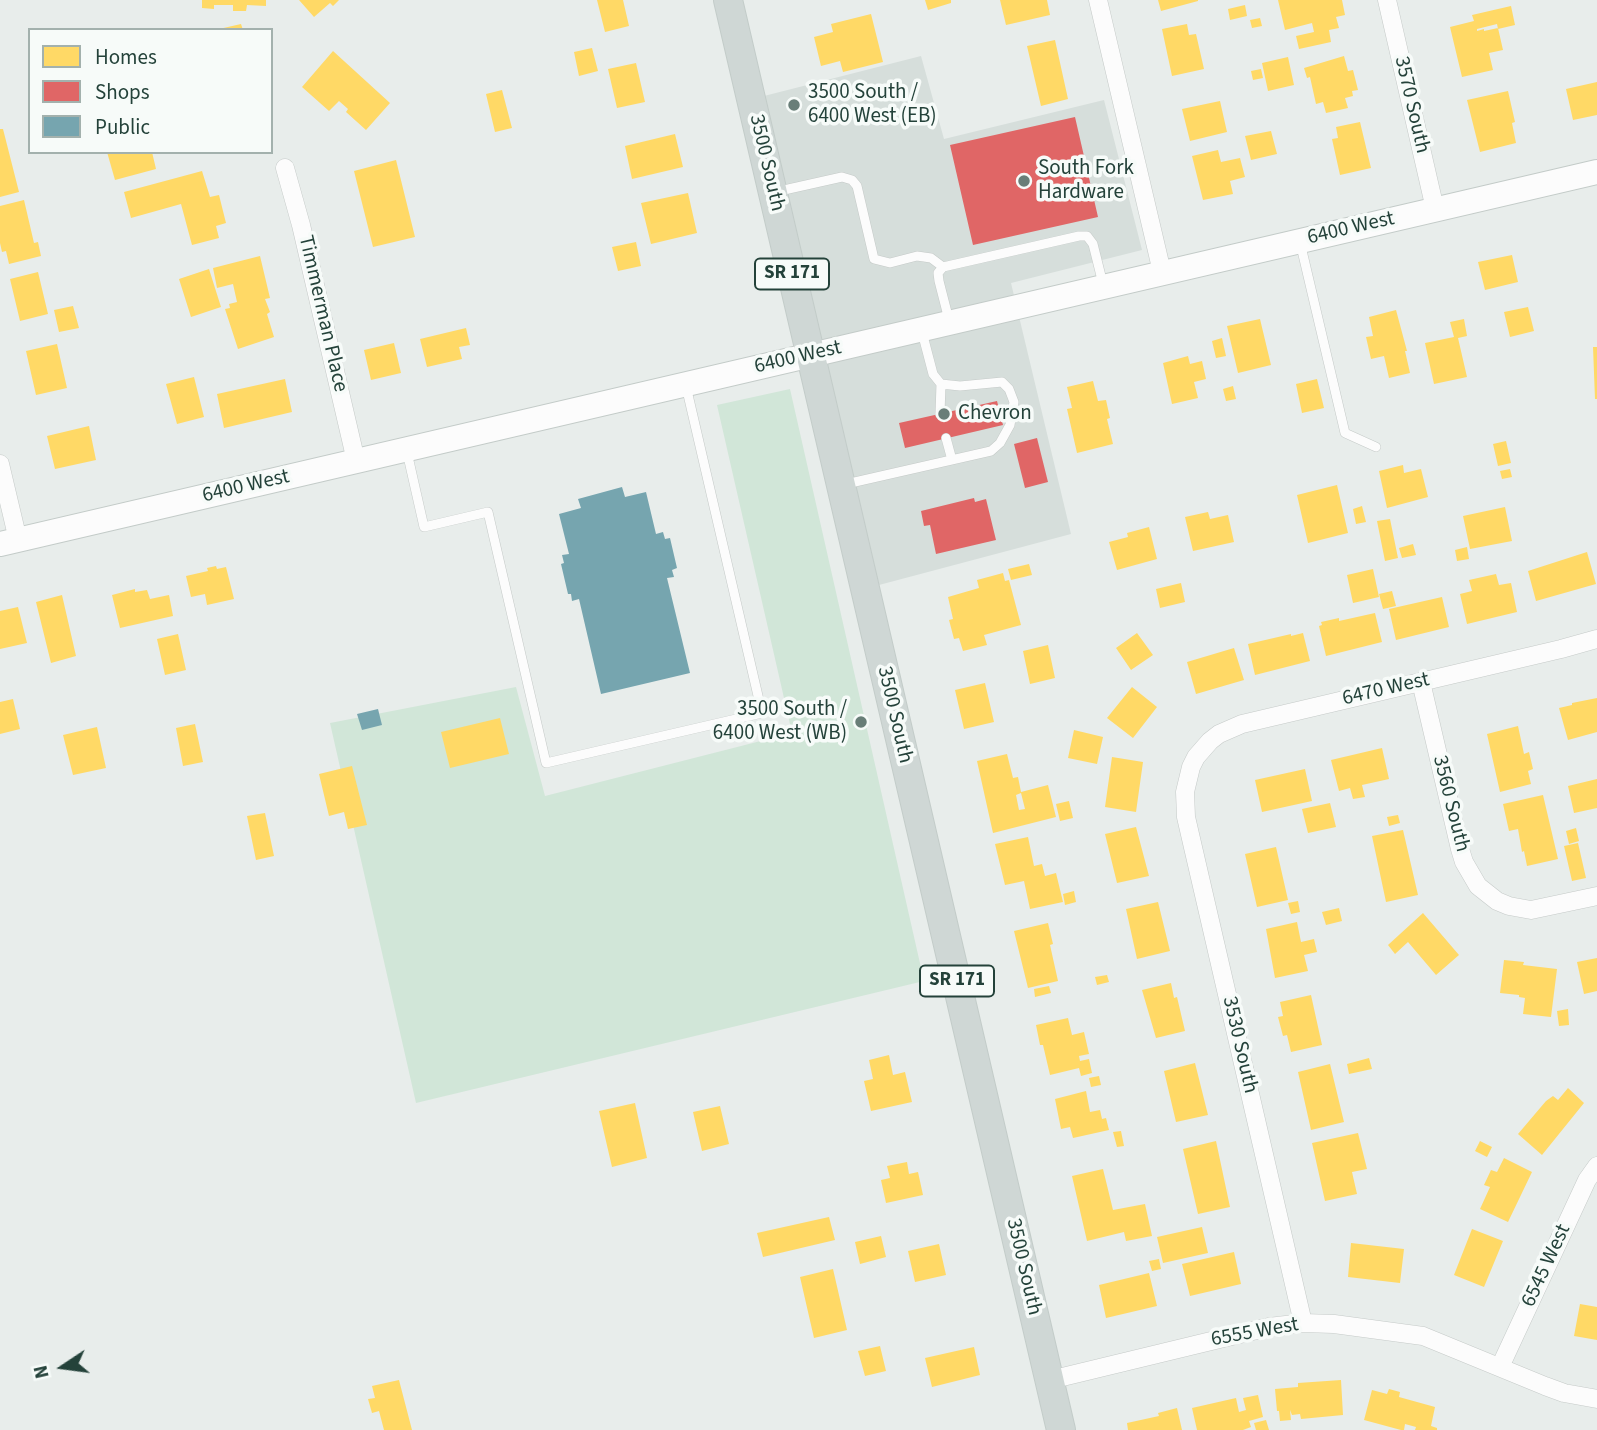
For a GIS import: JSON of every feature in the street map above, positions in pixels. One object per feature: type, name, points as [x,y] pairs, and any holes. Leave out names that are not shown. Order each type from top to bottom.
[{"type":"main road","name":"3500 South","points":[[728,0],[1061,1430]]},
{"type":"street","points":[[1098,0],[1162,272]]},
{"type":"street","name":"3570 South","points":[[1387,0],[1435,209]]},
{"type":"street","name":"Timmerman Place","points":[[285,168],[301,225],[356,461]]},
{"type":"street","name":"6400 West","points":[[9,542],[1597,172]]},
{"type":"street","points":[[0,464],[9,542]]},
{"type":"street","name":"6470 West","points":[[1191,766],[1202,749],[1230,728],[1597,639]]},
{"type":"street","name":"3560 South","points":[[1421,682],[1464,862],[1478,886],[1497,901],[1531,910],[1597,896]]},
{"type":"street","name":"3530 South","points":[[1191,766],[1185,792],[1186,817],[1303,1323]]},
{"type":"street","name":"6545 West","points":[[1500,1367],[1587,1180],[1597,1166]]},
{"type":"street","name":"6555 West","points":[[1050,1380],[1262,1328],[1303,1323],[1368,1327],[1423,1336],[1564,1393],[1597,1399]]},
{"type":"lane","points":[[773,193],[842,177],[852,180],[856,186],[874,259],[890,263],[917,256],[931,258],[943,267]]},
{"type":"lane","points":[[949,321],[938,273],[943,267],[1079,236],[1087,236],[1093,244],[1104,286]]},
{"type":"lane","points":[[1299,240],[1345,433],[1376,447]]},
{"type":"lane","points":[[921,328],[933,374],[941,384],[940,414]]},
{"type":"lane","points":[[841,485],[991,451],[1000,443],[1013,416],[1014,402],[1009,389],[1002,382],[960,386],[941,384]]},
{"type":"lane","points":[[406,449],[424,527],[488,512],[546,763],[762,713],[686,384]]},
{"type":"lane","points":[[946,438],[953,460]]},
{"type":"shaded area","points":[[921,56],[944,139],[1104,100],[1142,250],[1011,283],[1071,534],[879,585],[764,96]]},
{"type":"green space","points":[[790,389],[924,981],[416,1103],[330,723],[516,687],[545,796],[792,733],[717,405]]},
{"type":"building: Homes","points":[[202,0],[266,0],[266,6],[247,5],[246,11],[233,11],[233,5],[214,5],[214,9],[202,8]]},
{"type":"building: Homes","points":[[299,0],[339,0],[333,6],[330,3],[314,17]]},
{"type":"building: Homes","points":[[597,0],[623,0],[629,26],[605,32]]},
{"type":"building: Homes","points":[[925,0],[951,0],[951,3],[928,10]]},
{"type":"building: Homes","points":[[1000,0],[1047,0],[1050,15],[1006,25]]},
{"type":"building: Homes","points":[[1158,0],[1198,0],[1198,1],[1161,11]]},
{"type":"building: Homes","points":[[1278,0],[1342,0],[1345,15],[1336,17],[1339,28],[1329,30],[1331,42],[1299,49],[1296,36],[1314,32],[1312,23],[1285,30]]},
{"type":"building: Homes","points":[[1245,5],[1247,16],[1230,20],[1228,9]]},
{"type":"building: Homes","points":[[1511,6],[1515,25],[1498,29],[1503,50],[1489,53],[1493,70],[1462,77],[1450,27],[1474,21],[1472,15]],"holes":[[[1497,24],[1498,28],[1484,31],[1477,31]]]},
{"type":"building: Homes","points":[[871,14],[883,62],[843,72],[840,61],[821,66],[814,37],[833,32],[831,24]]},
{"type":"building: Homes","points":[[1260,18],[1262,26],[1252,28],[1250,20]]},
{"type":"building: Homes","points":[[241,24],[242,28],[223,28]]},
{"type":"building: Homes","points":[[1187,24],[1189,35],[1196,34],[1204,69],[1172,76],[1162,29]]},
{"type":"building: Homes","points":[[1055,40],[1068,99],[1041,106],[1027,46]]},
{"type":"building: Homes","points":[[592,48],[598,71],[579,76],[574,52]]},
{"type":"building: Homes","points":[[333,51],[390,103],[366,130],[346,112],[348,109],[339,101],[329,111],[302,87]]},
{"type":"building: Homes","points":[[1344,56],[1348,71],[1353,70],[1358,90],[1352,91],[1353,96],[1345,98],[1348,108],[1326,113],[1323,102],[1316,104],[1310,77],[1307,78],[1304,68]]},
{"type":"building: Homes","points":[[1288,57],[1294,85],[1268,91],[1262,63]]},
{"type":"building: Homes","points":[[636,63],[645,102],[617,108],[608,69]]},
{"type":"building: Homes","points":[[1261,69],[1263,78],[1253,80],[1251,71]]},
{"type":"building: Homes","points":[[1597,82],[1597,115],[1573,120],[1566,89]]},
{"type":"building: Homes","points":[[502,90],[512,128],[495,132],[486,94]]},
{"type":"building: Homes","points":[[1508,91],[1515,122],[1512,123],[1516,143],[1480,152],[1467,100]]},
{"type":"building: Homes","points":[[1220,101],[1227,132],[1190,141],[1182,109]]},
{"type":"building: Homes","points":[[1360,122],[1371,168],[1340,175],[1332,139],[1338,138],[1336,127]]},
{"type":"building: Homes","points":[[0,129],[3,129],[19,192],[0,197]]},
{"type":"building: Homes","points":[[1271,131],[1277,154],[1251,160],[1245,136]]},
{"type":"building: Homes","points":[[675,134],[683,167],[632,179],[625,146]]},
{"type":"building: Homes","points":[[1218,150],[1221,162],[1240,158],[1245,177],[1230,181],[1233,194],[1203,200],[1192,156]]},
{"type":"building: Homes","points":[[108,154],[152,154],[156,169],[115,180]]},
{"type":"building: Homes","points":[[396,160],[415,237],[373,247],[354,171]]},
{"type":"building: Homes","points":[[202,171],[210,197],[219,195],[226,223],[216,226],[219,238],[192,245],[181,204],[131,218],[124,192]]},
{"type":"building: Homes","points":[[688,193],[697,233],[651,244],[641,203]]},
{"type":"building: Homes","points":[[24,200],[34,243],[38,242],[41,256],[9,264],[6,251],[2,252],[0,243],[0,206]]},
{"type":"building: Homes","points":[[636,242],[641,266],[618,271],[612,247]]},
{"type":"building: Homes","points":[[1512,255],[1518,282],[1485,290],[1478,262]]},
{"type":"building: Homes","points":[[260,256],[270,298],[265,299],[270,312],[267,314],[274,337],[238,349],[225,309],[230,308],[229,304],[237,302],[233,284],[217,288],[213,268]]},
{"type":"building: Homes","points":[[209,269],[221,307],[191,317],[179,279]]},
{"type":"building: Homes","points":[[38,272],[48,314],[20,321],[10,279]]},
{"type":"building: Homes","points":[[73,306],[79,328],[59,332],[54,310]]},
{"type":"building: Homes","points":[[1528,307],[1534,331],[1510,337],[1504,312]]},
{"type":"building: Homes","points":[[1396,310],[1410,373],[1389,378],[1384,356],[1371,359],[1366,337],[1373,336],[1369,317]]},
{"type":"building: Homes","points":[[1260,319],[1271,365],[1238,373],[1227,326]]},
{"type":"building: Homes","points":[[1464,319],[1467,336],[1458,338],[1467,377],[1434,384],[1425,343],[1454,337],[1450,322]]},
{"type":"building: Homes","points":[[466,328],[470,345],[459,347],[462,359],[427,367],[420,339]]},
{"type":"building: Homes","points":[[1222,338],[1226,356],[1216,358],[1212,341]]},
{"type":"building: Homes","points":[[394,343],[401,373],[371,380],[364,350]]},
{"type":"building: Homes","points":[[57,344],[67,388],[36,395],[26,351]]},
{"type":"building: Homes","points":[[1593,347],[1597,347],[1597,399],[1595,399]]},
{"type":"building: Homes","points":[[1188,356],[1190,364],[1202,361],[1206,379],[1194,382],[1198,398],[1172,404],[1163,363]]},
{"type":"building: Homes","points":[[194,377],[204,417],[177,424],[166,384]]},
{"type":"building: Homes","points":[[285,379],[292,412],[224,428],[217,394]]},
{"type":"building: Homes","points":[[1317,379],[1324,408],[1302,413],[1296,384]]},
{"type":"building: Homes","points":[[1093,381],[1098,401],[1106,400],[1113,444],[1077,453],[1067,409],[1072,408],[1067,387]]},
{"type":"building: Homes","points":[[1233,386],[1236,399],[1226,401],[1223,389]]},
{"type":"building: Homes","points":[[89,426],[96,460],[55,469],[47,436]]},
{"type":"building: Homes","points":[[1506,441],[1511,463],[1498,466],[1493,444]]},
{"type":"building: Homes","points":[[1403,465],[1404,473],[1421,469],[1428,497],[1387,508],[1379,471]]},
{"type":"building: Homes","points":[[1510,469],[1512,477],[1502,479],[1500,471]]},
{"type":"building: Homes","points":[[1337,485],[1348,533],[1308,543],[1297,495]]},
{"type":"building: Homes","points":[[1362,506],[1366,522],[1356,524],[1353,509]]},
{"type":"building: Homes","points":[[1505,507],[1512,541],[1470,549],[1463,516]]},
{"type":"building: Homes","points":[[1208,512],[1210,519],[1228,515],[1234,542],[1193,551],[1185,517]]},
{"type":"building: Homes","points":[[1390,519],[1398,558],[1385,561],[1377,521]]},
{"type":"building: Homes","points":[[1149,527],[1157,559],[1117,570],[1109,542],[1128,537],[1127,533]]},
{"type":"building: Homes","points":[[1413,544],[1416,555],[1402,558],[1399,548]]},
{"type":"building: Homes","points":[[1467,547],[1469,559],[1457,561],[1455,550]]},
{"type":"building: Homes","points":[[1587,552],[1596,584],[1536,601],[1528,571]]},
{"type":"building: Homes","points":[[1029,564],[1032,575],[1011,580],[1008,569]]},
{"type":"building: Homes","points":[[216,566],[217,569],[226,567],[234,599],[207,605],[205,594],[191,597],[186,576],[208,571],[207,568]]},
{"type":"building: Homes","points":[[1373,569],[1379,597],[1353,603],[1347,575]]},
{"type":"building: Homes","points":[[1003,573],[1005,581],[1009,580],[1021,625],[984,635],[987,645],[963,651],[959,638],[954,639],[949,620],[953,619],[948,597],[979,588],[977,580]]},
{"type":"building: Homes","points":[[1496,574],[1499,585],[1511,583],[1517,612],[1467,624],[1460,594],[1472,591],[1469,580]]},
{"type":"building: Homes","points":[[1181,583],[1185,602],[1160,608],[1156,589]]},
{"type":"building: Homes","points":[[135,589],[135,592],[147,590],[150,599],[169,595],[173,616],[120,628],[112,595]]},
{"type":"building: Homes","points":[[1392,591],[1396,606],[1383,609],[1379,594]]},
{"type":"building: Homes","points":[[62,595],[76,656],[51,663],[36,602]]},
{"type":"building: Homes","points":[[1442,597],[1449,627],[1396,640],[1389,609]]},
{"type":"building: Homes","points":[[18,607],[27,643],[0,649],[0,611]]},
{"type":"building: Homes","points":[[1375,613],[1382,642],[1326,656],[1319,626],[1322,625],[1321,622]]},
{"type":"building: Homes","points":[[1137,633],[1153,655],[1131,670],[1116,648]]},
{"type":"building: Homes","points":[[1303,633],[1310,661],[1255,675],[1248,644]]},
{"type":"building: Homes","points":[[178,634],[186,670],[165,675],[157,639]]},
{"type":"building: Homes","points":[[1048,645],[1055,678],[1030,684],[1023,651]]},
{"type":"building: Homes","points":[[1234,648],[1244,680],[1196,694],[1187,662]]},
{"type":"building: Homes","points":[[985,683],[994,722],[964,729],[955,690]]},
{"type":"building: Homes","points":[[1132,687],[1157,707],[1133,738],[1107,718]]},
{"type":"building: Homes","points":[[1597,698],[1597,732],[1568,740],[1559,708]]},
{"type":"building: Homes","points":[[13,699],[20,729],[0,734],[0,702]]},
{"type":"building: Homes","points":[[500,718],[509,754],[450,768],[441,732]]},
{"type":"building: Homes","points":[[195,724],[203,762],[183,766],[176,728]]},
{"type":"building: Homes","points":[[1518,726],[1524,754],[1529,752],[1533,769],[1528,771],[1531,784],[1500,792],[1487,734]]},
{"type":"building: Homes","points":[[97,727],[106,768],[73,775],[63,735]]},
{"type":"building: Homes","points":[[1074,730],[1103,737],[1097,764],[1068,758]]},
{"type":"building: Homes","points":[[1382,748],[1389,779],[1362,785],[1365,797],[1353,799],[1350,788],[1339,791],[1331,760]]},
{"type":"building: Homes","points":[[1007,754],[1013,778],[1018,777],[1021,792],[1048,785],[1056,817],[993,833],[977,761]],"holes":[[[1021,793],[1025,809],[1019,810],[1016,795]]]},
{"type":"building: Homes","points":[[1112,757],[1143,762],[1136,812],[1105,807]]},
{"type":"building: Homes","points":[[352,766],[367,825],[348,829],[344,812],[329,816],[319,774]]},
{"type":"building: Homes","points":[[1305,769],[1312,801],[1262,812],[1255,780]]},
{"type":"building: Homes","points":[[1597,779],[1597,808],[1574,813],[1568,786]]},
{"type":"building: Homes","points":[[1543,795],[1558,859],[1527,866],[1518,829],[1509,831],[1503,804]]},
{"type":"building: Homes","points":[[1069,801],[1073,818],[1060,821],[1056,804]]},
{"type":"building: Homes","points":[[1330,803],[1336,827],[1308,833],[1302,809]]},
{"type":"building: Homes","points":[[265,813],[274,856],[256,860],[247,816]]},
{"type":"building: Homes","points":[[1398,815],[1400,823],[1389,826],[1387,817]]},
{"type":"building: Homes","points":[[1136,827],[1149,876],[1117,883],[1105,834]]},
{"type":"building: Homes","points":[[1576,828],[1579,841],[1569,844],[1566,831]]},
{"type":"building: Homes","points":[[1403,830],[1418,895],[1386,902],[1372,836]]},
{"type":"building: Homes","points":[[1028,837],[1034,866],[1042,864],[1045,876],[1056,873],[1063,902],[1030,909],[1024,881],[1005,885],[995,844]]},
{"type":"building: Homes","points":[[1578,843],[1586,878],[1572,881],[1564,846]]},
{"type":"building: Homes","points":[[1276,847],[1288,900],[1257,907],[1245,854]]},
{"type":"building: Homes","points":[[1074,891],[1076,902],[1065,905],[1063,894]]},
{"type":"building: Homes","points":[[1298,901],[1300,912],[1291,914],[1288,903]]},
{"type":"building: Homes","points":[[1158,902],[1170,951],[1137,959],[1126,909]]},
{"type":"building: Homes","points":[[1339,908],[1342,921],[1326,925],[1322,912]]},
{"type":"building: Homes","points":[[1423,913],[1459,955],[1436,975],[1408,942],[1395,954],[1388,945]]},
{"type":"building: Homes","points":[[1297,922],[1301,942],[1314,939],[1317,952],[1304,955],[1308,971],[1275,978],[1266,929]]},
{"type":"building: Homes","points":[[1048,923],[1058,981],[1028,988],[1014,931]]},
{"type":"building: Homes","points":[[1597,958],[1597,991],[1584,994],[1577,962]]},
{"type":"building: Homes","points":[[1504,960],[1557,969],[1551,1017],[1523,1014],[1525,998],[1500,993]]},
{"type":"building: Homes","points":[[1107,975],[1109,982],[1097,985],[1095,977]]},
{"type":"building: Homes","points":[[1171,983],[1185,1031],[1156,1038],[1142,990]]},
{"type":"building: Homes","points":[[1049,986],[1051,993],[1035,997],[1034,989]]},
{"type":"building: Homes","points":[[1311,995],[1322,1045],[1291,1052],[1287,1035],[1283,1036],[1278,1017],[1283,1016],[1280,1002]]},
{"type":"building: Homes","points":[[1568,1009],[1569,1025],[1559,1026],[1557,1011]]},
{"type":"building: Homes","points":[[1068,1018],[1072,1035],[1084,1032],[1089,1054],[1079,1056],[1080,1061],[1089,1059],[1092,1073],[1081,1076],[1079,1068],[1050,1075],[1036,1025]]},
{"type":"building: Homes","points":[[889,1055],[893,1075],[905,1072],[912,1102],[871,1111],[864,1081],[873,1079],[869,1060]]},
{"type":"building: Homes","points":[[1369,1058],[1372,1069],[1349,1074],[1347,1064]]},
{"type":"building: Homes","points":[[1195,1063],[1208,1115],[1176,1122],[1164,1071]]},
{"type":"building: Homes","points":[[1330,1064],[1344,1122],[1311,1130],[1298,1072]]},
{"type":"building: Homes","points":[[1099,1076],[1101,1085],[1091,1087],[1089,1078]]},
{"type":"building: Homes","points":[[1568,1088],[1584,1103],[1542,1155],[1518,1134],[1546,1101],[1553,1096],[1558,1100]]},
{"type":"building: Homes","points":[[1086,1091],[1090,1112],[1100,1110],[1102,1119],[1106,1118],[1109,1130],[1073,1138],[1070,1127],[1061,1129],[1055,1099]]},
{"type":"building: Homes","points":[[635,1103],[647,1158],[612,1167],[599,1111]]},
{"type":"building: Homes","points":[[720,1106],[729,1144],[702,1151],[693,1112]]},
{"type":"building: Homes","points":[[1121,1131],[1124,1146],[1117,1147],[1113,1132]]},
{"type":"building: Homes","points":[[1358,1133],[1367,1169],[1352,1172],[1357,1194],[1325,1201],[1312,1143]]},
{"type":"building: Homes","points":[[1216,1141],[1230,1207],[1198,1214],[1183,1149]]},
{"type":"building: Homes","points":[[1480,1141],[1492,1147],[1487,1157],[1475,1151]]},
{"type":"building: Homes","points":[[1504,1158],[1532,1172],[1508,1222],[1480,1209],[1490,1187],[1484,1185],[1491,1170],[1497,1172]]},
{"type":"building: Homes","points":[[907,1162],[909,1174],[918,1172],[923,1195],[886,1203],[881,1180],[890,1178],[887,1166]]},
{"type":"building: Homes","points":[[1103,1169],[1113,1210],[1145,1204],[1152,1236],[1126,1241],[1124,1232],[1087,1241],[1072,1176]]},
{"type":"building: Homes","points":[[829,1217],[835,1240],[763,1257],[757,1233]]},
{"type":"building: Homes","points":[[1202,1227],[1208,1253],[1163,1263],[1157,1237]]},
{"type":"building: Homes","points":[[1472,1229],[1503,1241],[1484,1287],[1454,1275]]},
{"type":"building: Homes","points":[[881,1236],[886,1257],[860,1264],[855,1242]]},
{"type":"building: Homes","points":[[1351,1243],[1404,1249],[1400,1283],[1348,1277]]},
{"type":"building: Homes","points":[[939,1244],[946,1275],[915,1282],[908,1251]]},
{"type":"building: Homes","points":[[1234,1252],[1241,1284],[1190,1296],[1182,1264]]},
{"type":"building: Homes","points":[[1159,1259],[1161,1269],[1152,1271],[1149,1261]]},
{"type":"building: Homes","points":[[833,1269],[847,1330],[814,1338],[800,1277]]},
{"type":"building: Homes","points":[[1149,1273],[1157,1306],[1106,1318],[1099,1285]]},
{"type":"building: Homes","points":[[1580,1304],[1597,1307],[1597,1340],[1574,1336]]},
{"type":"building: Homes","points":[[880,1346],[886,1371],[865,1376],[858,1351]]},
{"type":"building: Homes","points":[[974,1347],[980,1375],[932,1387],[925,1358]]},
{"type":"building: Homes","points":[[399,1380],[412,1430],[384,1430],[379,1411],[372,1413],[368,1399],[375,1398],[372,1386]]},
{"type":"building: Homes","points":[[1341,1380],[1343,1415],[1301,1419],[1300,1414],[1292,1415],[1290,1410],[1291,1420],[1280,1421],[1275,1389],[1298,1387],[1298,1383]]},
{"type":"building: Homes","points":[[1389,1389],[1400,1392],[1399,1397],[1435,1407],[1431,1426],[1437,1430],[1415,1430],[1416,1427],[1405,1424],[1404,1430],[1401,1430],[1364,1420],[1372,1390],[1387,1394]]},
{"type":"building: Homes","points":[[1258,1395],[1263,1417],[1249,1421],[1251,1427],[1243,1430],[1197,1430],[1192,1408],[1236,1398],[1239,1412],[1246,1410],[1243,1398]]},
{"type":"building: Homes","points":[[1177,1408],[1182,1430],[1128,1430],[1127,1423],[1159,1416],[1158,1413]]},
{"type":"building: Homes","points":[[1266,1420],[1269,1430],[1256,1430],[1254,1423]]},
{"type":"building: Shops","name":"South Fork Hardware","points":[[1075,117],[1098,217],[973,245],[950,145]]},
{"type":"building: Shops","points":[[997,401],[1003,425],[905,448],[899,423]]},
{"type":"building: Shops","points":[[1037,438],[1048,482],[1025,488],[1014,444]]},
{"type":"building: Shops","points":[[974,498],[975,502],[986,499],[996,540],[936,554],[930,525],[924,526],[921,511]]},
{"type":"building: Public","points":[[622,487],[625,497],[646,492],[656,534],[663,532],[665,539],[670,538],[677,568],[672,570],[674,577],[667,578],[690,673],[601,694],[579,599],[572,601],[571,594],[568,594],[561,564],[564,563],[562,555],[569,554],[559,514],[581,508],[578,499]]},
{"type":"building: Public","points":[[378,709],[382,725],[362,730],[357,714]]},
{"type":"place","name":"3500 South / 6400 West (EB)","points":[[794,105]]},
{"type":"place","name":"South Fork Hardware","points":[[1024,181]]},
{"type":"place","name":"Chevron","points":[[944,414]]},
{"type":"place","name":"3500 South / 6400 West (WB)","points":[[861,722]]}]
